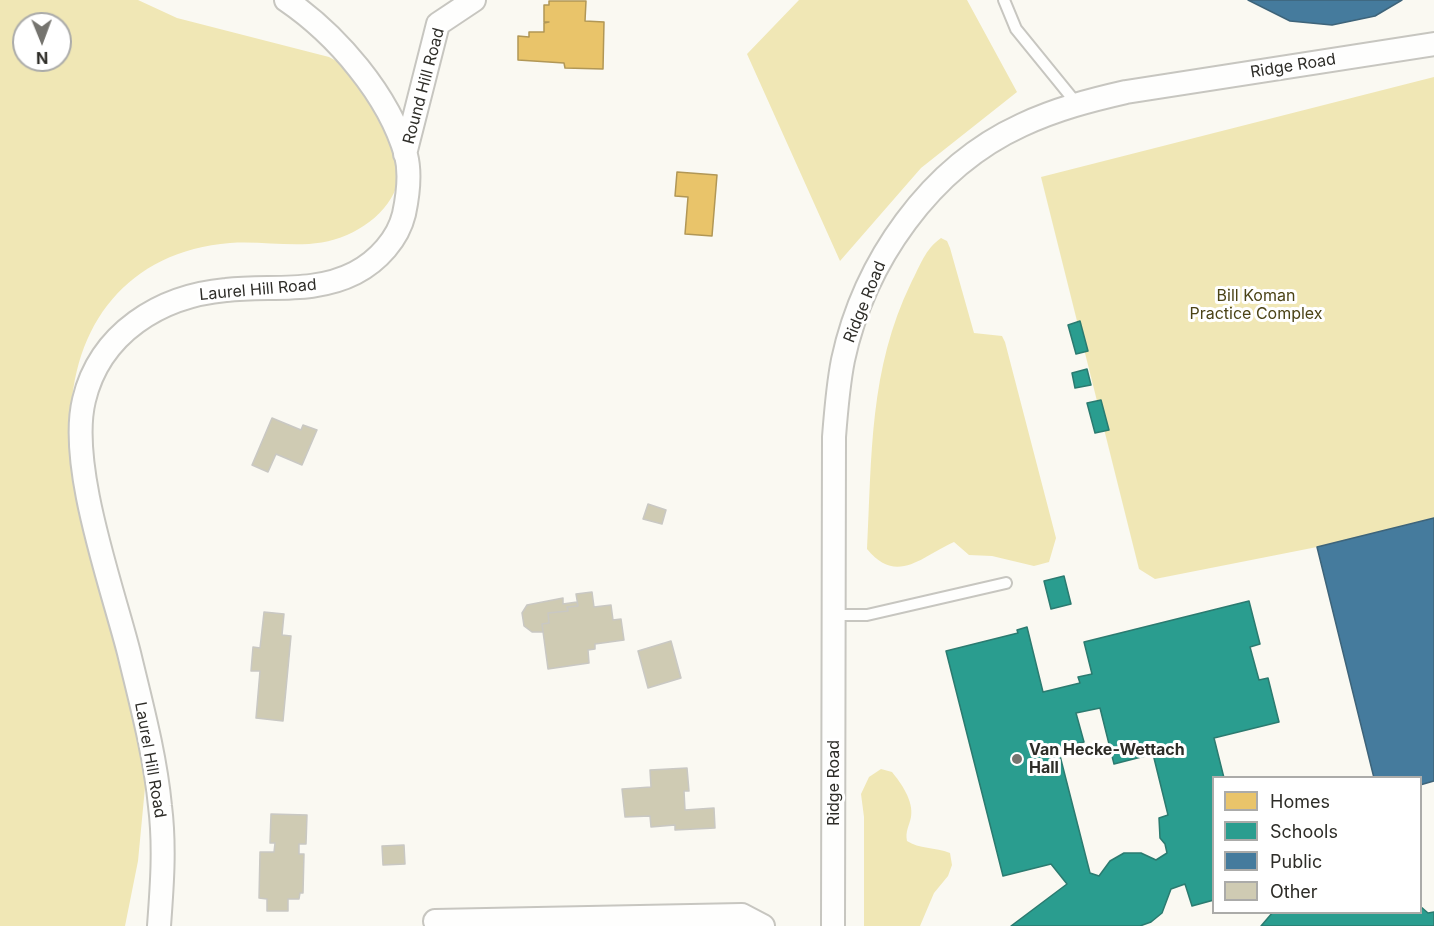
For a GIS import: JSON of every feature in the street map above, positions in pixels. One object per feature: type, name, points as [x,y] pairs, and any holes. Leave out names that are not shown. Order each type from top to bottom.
[{"type":"street","name":"Laurel Hill Road","points":[[159,926],[162,887],[160,806],[131,664],[84,471],[80,421],[87,390],[102,356],[116,339],[137,320],[160,307],[183,298],[227,290],[322,285],[358,271],[385,249],[402,222],[409,185],[405,154],[391,121],[360,71],[320,25],[286,0]]},
{"type":"street","name":"Round Hill Road","points":[[405,154],[438,24],[474,0]]},
{"type":"street","name":"Ridge Road","points":[[833,926],[834,437],[838,386],[850,333],[871,280],[906,221],[946,175],[999,137],[1077,104],[1126,92],[1434,44]]},
{"type":"street","points":[[703,926],[742,915]]},
{"type":"street","points":[[435,921],[742,915],[763,926]]},
{"type":"lane","points":[[1004,0],[1016,29],[1077,104]]},
{"type":"lane","points":[[833,615],[867,615],[1006,583]]},
{"type":"green space","points":[[0,0],[138,0],[177,18],[329,57],[347,68],[359,80],[399,154],[400,168],[394,193],[388,204],[370,222],[359,229],[333,240],[318,243],[230,243],[194,249],[162,261],[135,278],[112,299],[94,325],[82,355],[74,388],[71,424],[148,756],[138,861],[125,926],[0,926]]},
{"type":"green space","points":[[799,0],[967,0],[1017,92],[921,168],[840,261],[747,54]]},
{"type":"green space","name":"Bill Koman Practice Complex","points":[[1434,77],[1434,518],[1317,547],[1155,579],[1139,569],[1041,177]]},
{"type":"green space","points":[[941,238],[947,241],[950,248],[974,333],[1002,336],[1005,342],[1056,538],[1049,562],[1034,566],[992,556],[969,555],[954,542],[910,565],[899,567],[878,560],[867,549],[875,413],[887,348],[897,316],[920,264],[935,242]]},
{"type":"green space","points":[[881,769],[892,772],[909,799],[911,817],[907,841],[950,853],[952,865],[948,876],[934,893],[920,926],[864,926],[864,817],[861,794],[869,777]]},
{"type":"building: Homes","points":[[549,1],[586,1],[585,21],[604,22],[603,69],[565,68],[564,63],[518,60],[518,36],[529,37],[529,32],[544,32],[544,23],[549,22],[544,22],[544,5],[549,5]]},
{"type":"building: Homes","points":[[677,172],[717,175],[712,236],[685,234],[688,197],[675,196]]},
{"type":"building: Schools","points":[[1080,321],[1088,351],[1076,354],[1068,325]]},
{"type":"building: Schools","points":[[1087,369],[1091,385],[1075,388],[1072,373]]},
{"type":"building: Schools","points":[[1101,400],[1109,430],[1095,433],[1087,403]]},
{"type":"building: Schools","points":[[1064,576],[1071,604],[1051,609],[1044,581]]},
{"type":"building: Schools","name":"Van Hecke-Wettach Hall","points":[[1249,601],[1260,644],[1250,647],[1259,680],[1268,678],[1279,722],[1214,738],[1224,776],[1212,776],[1212,901],[1192,906],[1185,884],[1171,889],[1162,913],[1151,922],[1140,926],[1011,926],[1067,884],[1051,864],[1003,876],[946,651],[1018,633],[1017,630],[1027,627],[1043,692],[1080,683],[1078,677],[1092,674],[1084,642]],"holes":[[[1100,708],[1114,764],[1153,754],[1168,815],[1159,818],[1160,838],[1165,844],[1167,853],[1156,860],[1141,853],[1124,853],[1110,861],[1099,876],[1090,873],[1058,748],[1084,742],[1076,713]]]},
{"type":"building: Schools","points":[[1422,908],[1428,913],[1434,912],[1434,926],[1261,926],[1271,914],[1422,914]]},
{"type":"building: Public","points":[[1248,0],[1402,0],[1375,16],[1332,25],[1290,21]]},
{"type":"building: Public","points":[[1434,518],[1434,781],[1422,784],[1422,776],[1374,776],[1317,547]]},
{"type":"building: Other","points":[[272,418],[301,430],[303,425],[317,430],[302,465],[276,454],[268,472],[252,465]]},
{"type":"building: Other","points":[[648,504],[666,510],[662,524],[643,519]]},
{"type":"building: Other","points":[[592,592],[594,607],[611,605],[613,620],[621,619],[624,640],[595,644],[595,649],[588,650],[589,663],[548,669],[542,624],[549,623],[548,613],[568,611],[567,607],[578,606],[576,594]]},
{"type":"building: Other","points":[[563,598],[563,604],[577,602],[578,606],[567,607],[568,611],[548,613],[549,623],[542,624],[543,632],[532,632],[524,626],[522,613],[527,605]]},
{"type":"building: Other","points":[[264,612],[284,614],[282,635],[291,636],[283,721],[256,718],[260,671],[251,671],[253,647],[260,648]]},
{"type":"building: Other","points":[[671,641],[681,678],[648,688],[638,651]]},
{"type":"building: Other","points":[[687,768],[689,791],[684,791],[685,810],[714,808],[715,828],[675,830],[675,825],[651,827],[650,816],[625,817],[622,789],[651,787],[650,770]]},
{"type":"building: Other","points":[[271,814],[307,815],[306,844],[299,844],[299,854],[304,854],[303,893],[300,893],[299,899],[288,899],[288,911],[267,911],[267,899],[259,898],[260,852],[274,852],[275,843],[270,843]]},
{"type":"building: Other","points":[[404,845],[405,864],[383,865],[382,846]]},
{"type":"place","name":"Van Hecke-Wettach Hall","points":[[1017,759]]}]
